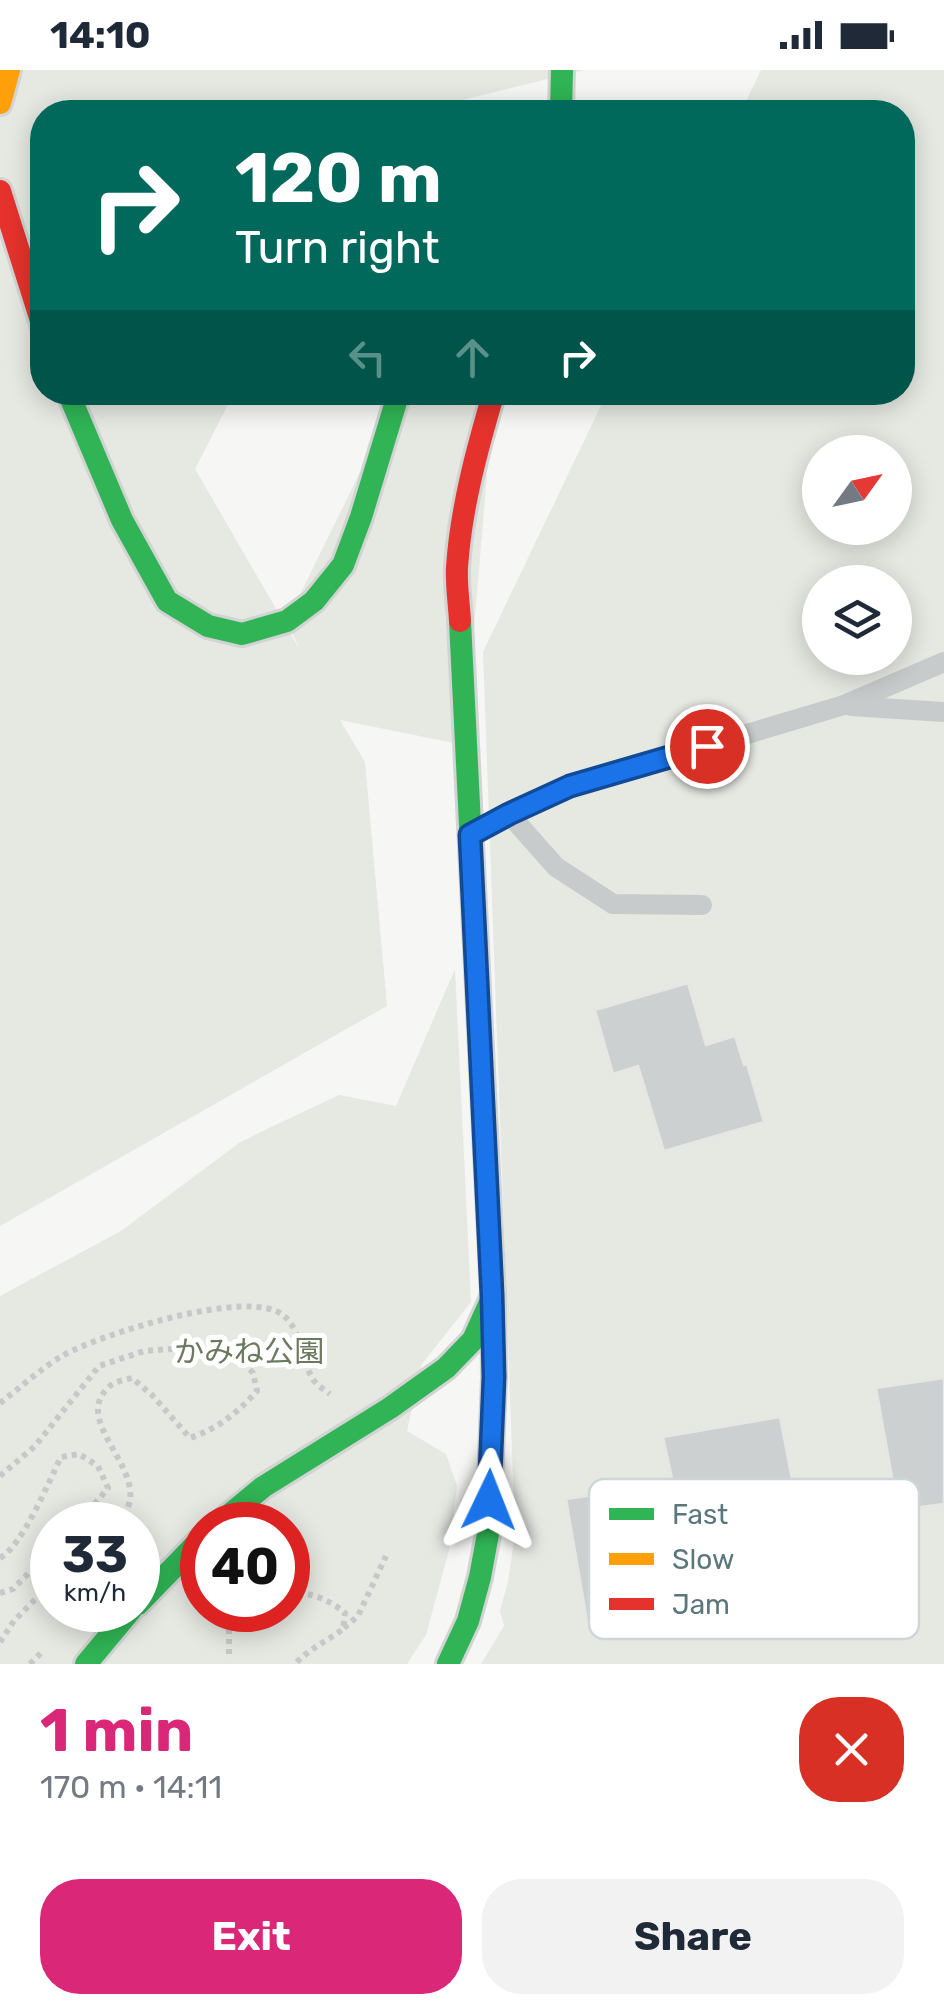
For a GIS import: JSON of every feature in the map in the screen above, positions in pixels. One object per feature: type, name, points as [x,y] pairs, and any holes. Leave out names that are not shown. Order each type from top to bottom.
[{"type":"street","points":[[0,102],[10,70]]},
{"type":"street","points":[[561,100],[562,70]]},
{"type":"street","points":[[0,190],[30,286]]},
{"type":"street","points":[[73,405],[122,520],[167,601],[208,626],[242,634],[287,621],[314,601],[343,565],[394,405]]},
{"type":"street","points":[[448,1664],[468,1621],[488,1534],[494,1377],[456,570],[476,452],[490,405]]},
{"type":"street","points":[[243,1502],[444,1370],[464,1352],[481,1327],[492,1295]]},
{"type":"street","points":[[401,1401],[437,1402]]},
{"type":"street","points":[[469,1425],[490,1466]]},
{"type":"street","points":[[160,1581],[180,1561]]},
{"type":"street","points":[[86,1664],[113,1632]]},
{"type":"lane","points":[[470,835],[570,786],[844,705],[944,662]]},
{"type":"lane","points":[[844,705],[944,712]]},
{"type":"lane","points":[[509,814],[556,867],[613,904],[702,905]]},
{"type":"path","points":[[0,1404],[61,1357],[104,1336],[168,1318],[262,1306],[284,1316],[296,1334],[314,1382],[336,1398]]},
{"type":"path","points":[[0,1476],[35,1446],[99,1366],[144,1352],[198,1347],[234,1352],[253,1372],[257,1391],[237,1414],[211,1431],[190,1438],[132,1378],[111,1384],[99,1401],[100,1427],[132,1489],[128,1502]]},
{"type":"path","points":[[38,1502],[61,1457],[80,1454],[98,1466],[108,1488],[96,1502]]},
{"type":"path","points":[[0,1558],[10,1552],[30,1518]]},
{"type":"path","points":[[295,1664],[358,1616],[386,1556]]},
{"type":"path","points":[[0,1593],[13,1589],[30,1572]]},
{"type":"path","points":[[310,1596],[334,1604],[345,1613],[343,1629]]},
{"type":"path","points":[[0,1642],[30,1605]]},
{"type":"path","points":[[228,1654],[229,1632]]},
{"type":"green space","points":[[0,70],[584,70],[462,100],[30,100],[30,405],[228,405],[195,469],[300,650],[287,621],[393,405],[493,405],[464,745],[340,720],[365,762],[387,1006],[0,1226]]},
{"type":"green space","points":[[761,70],[944,70],[944,1664],[481,1664],[504,1626],[500,1611],[515,1533],[483,652],[601,405],[915,405],[915,100],[747,100]]},
{"type":"green space","name":"かみね公園","points":[[455,969],[471,1302],[422,1364],[407,1431],[446,1454],[457,1486],[449,1550],[426,1635],[407,1664],[0,1664],[0,1296],[121,1231],[239,1143],[339,1095],[396,1106]]},
{"type":"building","points":[[688,983],[706,1045],[735,1036],[764,1122],[664,1151],[638,1066],[613,1074],[595,1010]]},
{"type":"building","points":[[944,1378],[944,1504],[919,1507],[919,1479],[892,1479],[876,1388]]},
{"type":"building","points":[[780,1417],[792,1479],[672,1479],[663,1437]]},
{"type":"building","points":[[589,1496],[589,1621],[587,1621],[566,1499]]},
{"type":"traffic: fast","points":[[561,100],[562,70]]},
{"type":"traffic: fast","points":[[73,405],[122,520],[167,601],[208,626],[242,634],[287,621],[314,601],[343,565],[395,405]]},
{"type":"traffic: fast","points":[[448,1664],[468,1621],[488,1534],[494,1377],[460,621]]},
{"type":"traffic: fast","points":[[245,1502],[446,1368],[473,1340],[492,1298]]},
{"type":"traffic: fast","points":[[160,1581],[180,1561]]},
{"type":"traffic: fast","points":[[86,1664],[113,1632]]},
{"type":"traffic: slow","points":[[0,103],[9,70]]},
{"type":"traffic: jam","points":[[0,191],[30,286]]},
{"type":"traffic: jam","points":[[460,621],[457,574],[462,523],[490,405]]},
{"type":"route","points":[[489,1500],[494,1377],[492,1295],[470,835],[570,786],[707,746]]}]
